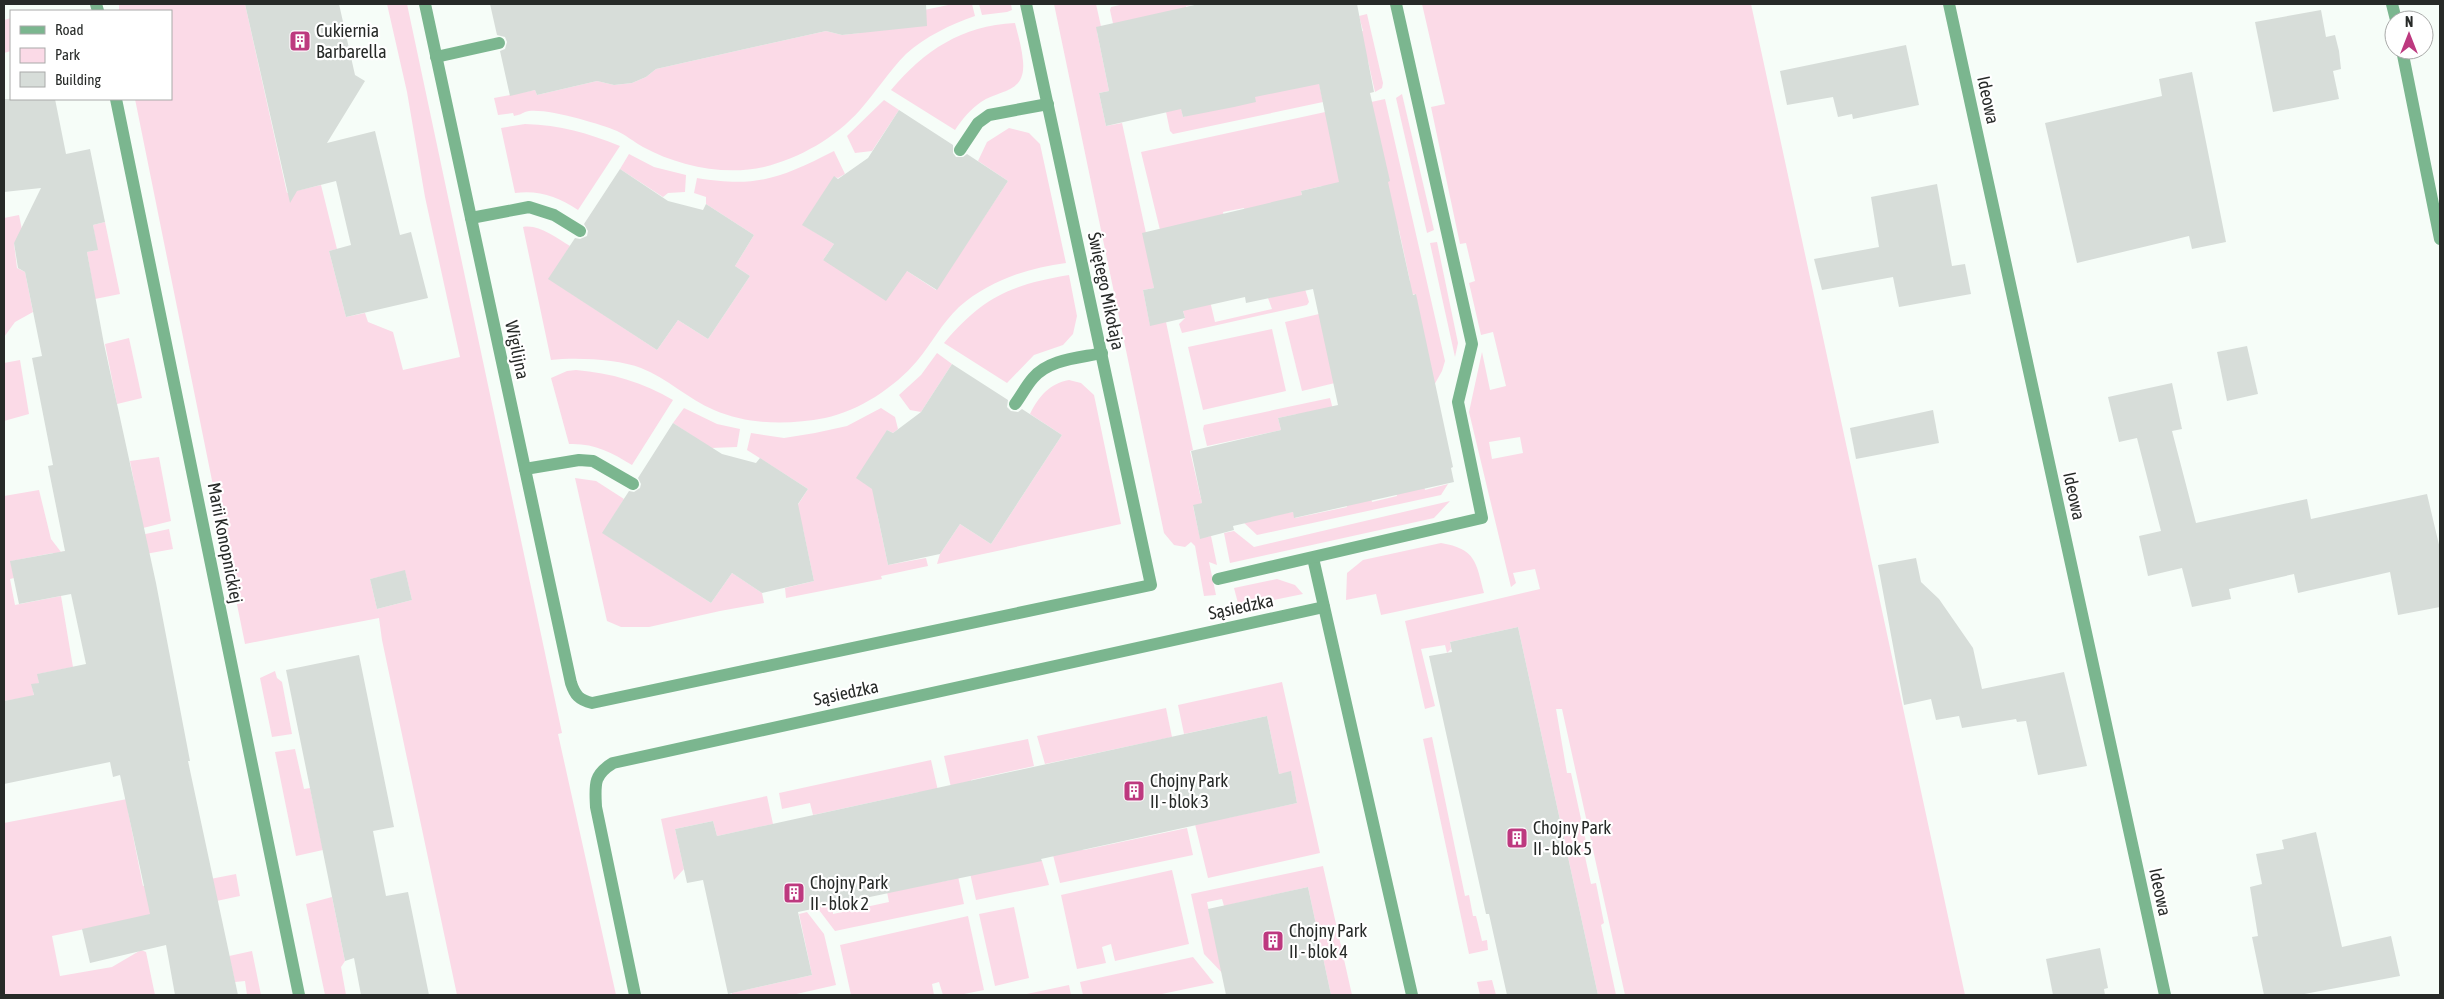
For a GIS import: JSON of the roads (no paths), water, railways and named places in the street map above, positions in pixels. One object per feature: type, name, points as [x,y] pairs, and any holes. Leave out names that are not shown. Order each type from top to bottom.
[{"type":"street","name":"Wigilijna","points":[[425,4],[571,683],[575,694],[582,701]]},
{"type":"street","name":"Świętego Mikołaja","points":[[582,701],[601,702],[1151,585],[1026,4]]},
{"type":"street","points":[[1218,579],[1482,518],[1458,402],[1472,344],[1396,4]]},
{"type":"street","name":"Ideowa","points":[[1949,4],[2165,995]]},
{"type":"street","points":[[436,57],[499,43]]},
{"type":"street","points":[[2404,60],[2440,239]]},
{"type":"street","name":"Marii Konopnickiej","points":[[116,100],[299,995]]},
{"type":"street","points":[[960,150],[978,124],[989,115],[1048,104]]},
{"type":"street","points":[[471,218],[528,207],[554,215],[580,231]]},
{"type":"street","points":[[1015,404],[1032,378],[1043,368],[1059,362],[1102,353]]},
{"type":"street","points":[[525,469],[579,460],[593,461],[634,484]]},
{"type":"street","points":[[1313,558],[1412,995]]},
{"type":"street","name":"Sąsiedzka","points":[[635,995],[596,806],[595,788],[597,778],[603,769],[613,763],[1324,607]]},
{"type":"place","name":"Cukiernia Barbarella","points":[[300,41]]},
{"type":"place","name":"Chojny Park II - blok 3","points":[[1134,791]]},
{"type":"place","name":"Chojny Park II - blok 5","points":[[1517,838]]},
{"type":"place","name":"Chojny Park II - blok 2","points":[[794,893]]},
{"type":"place","name":"Chojny Park II - blok 4","points":[[1273,941]]}]
